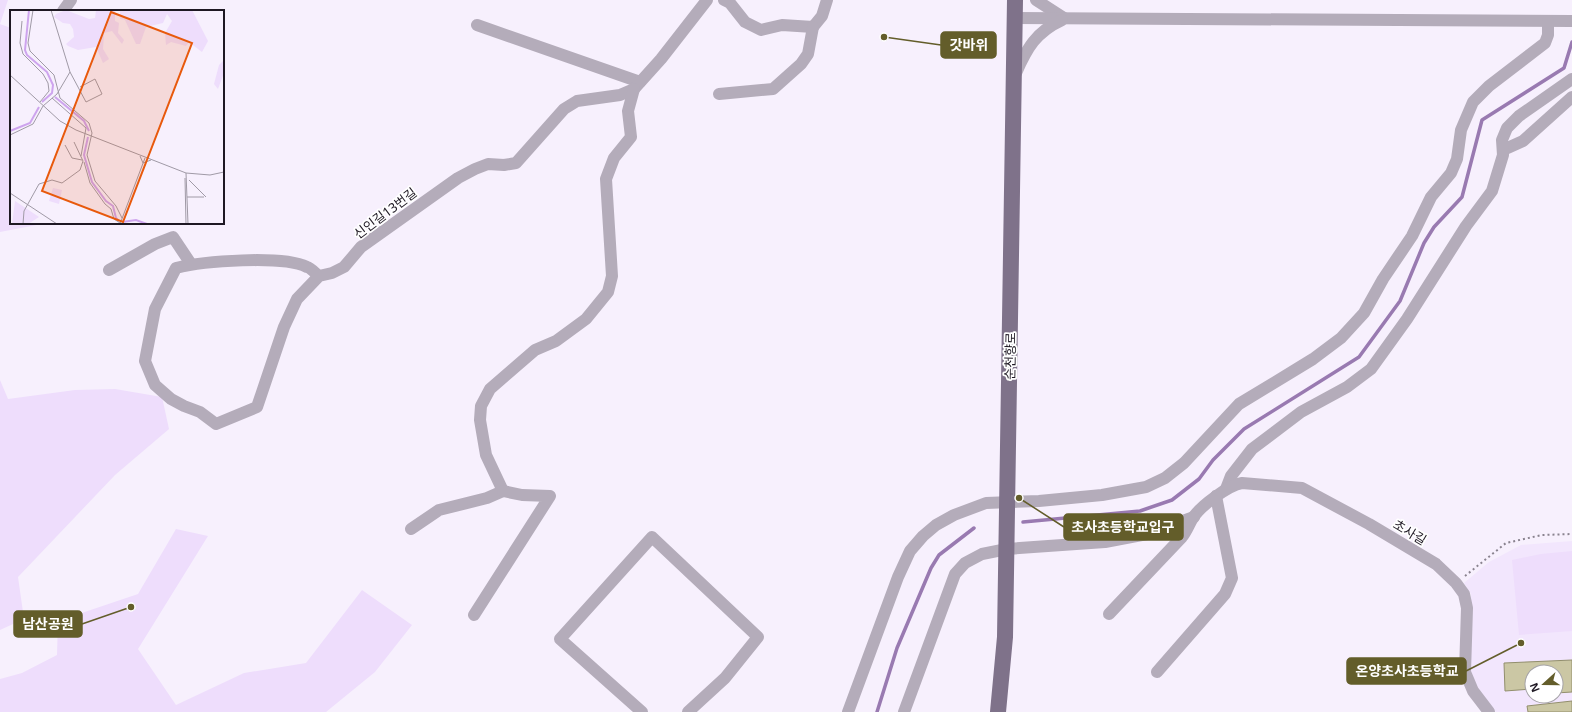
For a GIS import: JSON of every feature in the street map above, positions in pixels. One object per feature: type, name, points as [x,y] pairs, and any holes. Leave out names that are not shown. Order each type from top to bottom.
[{"type":"main road","name":"순천향로","points":[[998,712],[1005,637],[1015,0]]},
{"type":"street","points":[[64,10],[71,0]]},
{"type":"street","name":"신인길13번길","points":[[318,276],[332,273],[344,267],[361,247],[458,178],[475,168],[488,164],[504,165],[516,163],[564,109],[577,101],[620,95],[637,85],[662,59],[707,0]]},
{"type":"street","points":[[724,0],[730,3],[745,22],[761,30],[782,25],[814,28]]},
{"type":"street","points":[[719,94],[773,89],[801,64],[808,54],[814,28],[822,16],[827,0]]},
{"type":"street","points":[[1036,0],[1065,18]]},
{"type":"street","points":[[1015,18],[1572,21]]},
{"type":"street","points":[[1014,76],[1026,50],[1038,35],[1050,25],[1065,18]]},
{"type":"street","points":[[848,712],[883,616],[910,551],[936,525],[954,514],[986,503],[1102,495],[1146,487],[1158,481],[1184,463],[1238,404],[1313,359],[1341,338],[1364,313],[1383,279],[1412,236],[1431,197],[1451,173],[1457,159],[1461,130],[1473,102],[1489,86],[1545,42],[1548,35],[1548,21]]},
{"type":"street","points":[[477,25],[637,85],[628,112],[631,137],[614,158],[606,179],[612,276],[608,292],[586,319],[556,342],[535,350],[490,389],[481,406],[480,420],[486,455],[503,491]]},
{"type":"street","points":[[904,712],[955,574],[965,563],[982,554],[1007,550],[1105,542],[1147,534],[1194,517],[1221,493],[1231,476],[1252,449],[1301,412],[1347,387],[1371,369],[1407,319],[1466,226],[1492,191],[1503,150],[1502,140],[1507,128],[1519,116],[1572,79]]},
{"type":"street","points":[[1503,150],[1523,141],[1572,97]]},
{"type":"street","points":[[109,270],[155,244],[173,236],[191,264]]},
{"type":"street","points":[[267,260],[308,267],[318,276],[297,299],[284,327],[257,407],[216,424],[200,412],[171,399],[155,385],[145,361],[155,309],[176,268],[191,264],[267,260]]},
{"type":"street","name":"초사길","points":[[1221,493],[1234,484],[1242,483],[1302,488],[1369,524],[1436,564],[1456,583],[1464,594],[1467,608],[1465,672],[1473,691],[1488,712]]},
{"type":"street","points":[[411,529],[439,510],[487,498],[503,491],[522,495],[550,496],[474,615]]},
{"type":"street","points":[[1157,672],[1225,594],[1232,578],[1221,493]]},
{"type":"street","points":[[1109,614],[1182,537],[1190,526],[1194,517]]},
{"type":"street","points":[[642,712],[560,638],[652,537],[758,638],[725,678],[688,712]]},
{"type":"path","points":[[1456,583],[1506,543],[1542,535],[1572,534]]},
{"type":"shaded area","points":[[0,0],[8,0],[0,24]]},
{"type":"shaded area","points":[[0,24],[10,28],[10,224],[42,224],[0,232]]},
{"type":"shaded area","points":[[0,380],[8,399],[75,390],[115,389],[162,397],[169,429],[115,475],[18,577],[24,619],[0,630]]},
{"type":"shaded area","points":[[176,529],[208,536],[138,649],[176,705],[244,673],[306,663],[362,590],[412,625],[375,672],[326,712],[0,712],[0,679],[22,673],[57,655],[58,621],[138,594]]},
{"type":"shaded area","points":[[1572,541],[1572,712],[1496,712],[1473,682],[1471,670],[1471,594],[1464,583],[1489,562],[1521,545]]},
{"type":"shaded area","points":[[1572,551],[1572,631],[1519,635],[1512,560],[1541,554]]},
{"type":"building","points":[[1572,660],[1572,692],[1564,692],[1564,664],[1524,664],[1524,690],[1505,691],[1504,663]]},
{"type":"building","points":[[1572,701],[1572,712],[1528,712],[1527,706],[1564,704],[1564,702]]},
{"type":"waterway","points":[[1023,522],[1140,511],[1172,500],[1199,479],[1213,460],[1244,429],[1359,357],[1400,301],[1424,243],[1434,227],[1462,197],[1482,120],[1564,68],[1572,42]]},
{"type":"waterway","points":[[877,712],[897,648],[931,568],[939,555],[974,528]]},
{"type":"place","name":"갓바위","points":[[884,37]]},
{"type":"place","name":"초사초등학교입구","points":[[1019,498]]},
{"type":"place","name":"남산공원","points":[[131,607]]},
{"type":"place","name":"온양초사초등학교","points":[[1521,643]]}]
